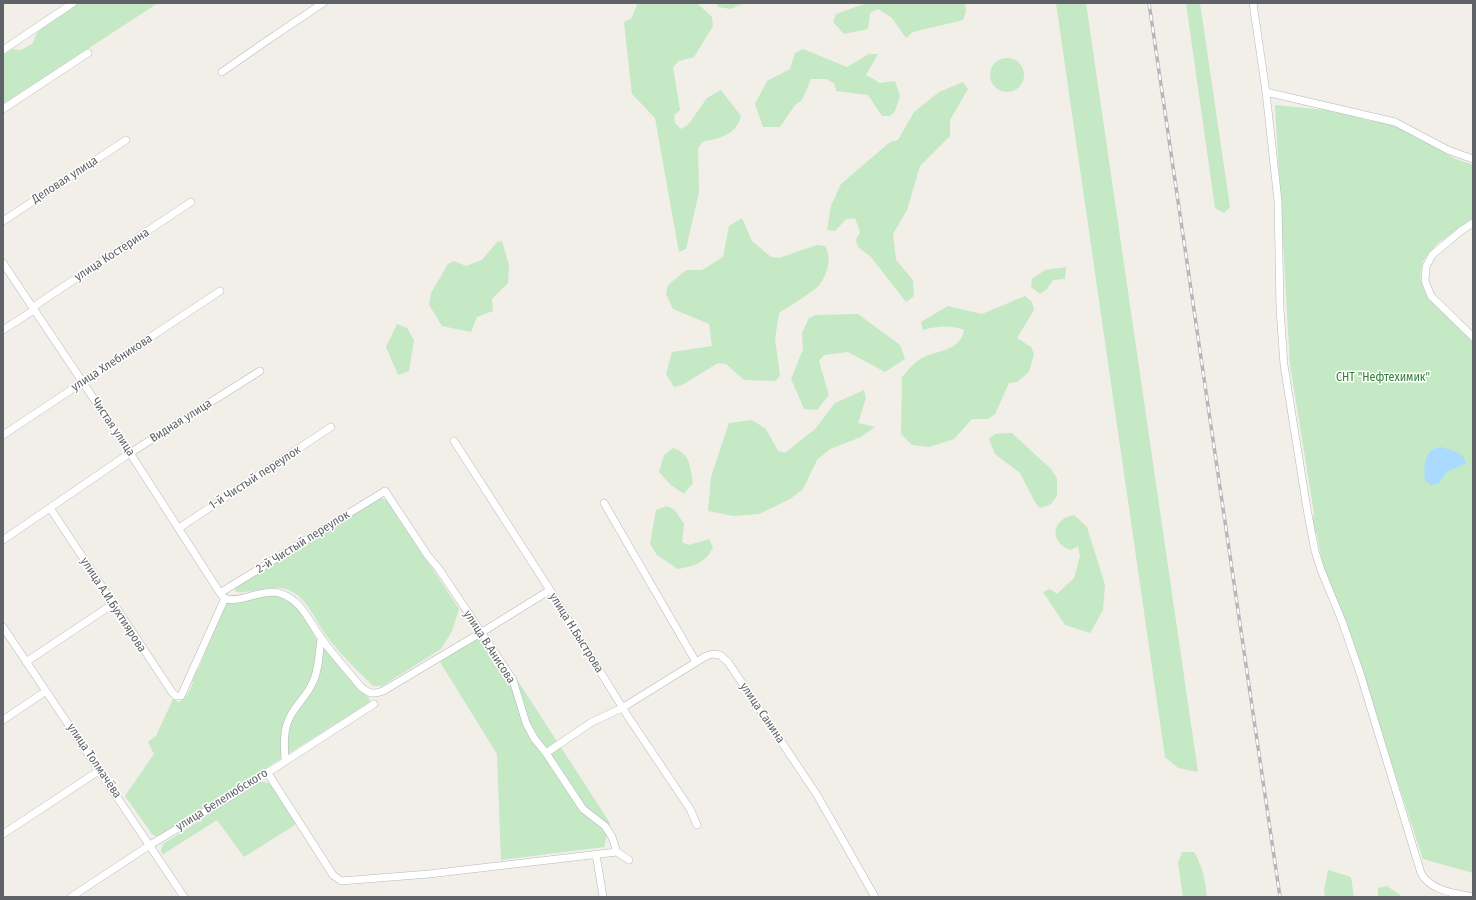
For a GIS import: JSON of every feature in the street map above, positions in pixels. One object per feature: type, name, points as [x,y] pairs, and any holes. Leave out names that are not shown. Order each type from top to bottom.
[{"type":"street","points":[[3,50],[73,3]]},
{"type":"street","points":[[222,72],[323,3]]},
{"type":"street","points":[[1253,3],[1266,92],[1278,201],[1280,309],[1284,366],[1315,551],[1360,673],[1420,873],[1428,883],[1434,886],[1473,897]]},
{"type":"street","points":[[3,109],[88,53]]},
{"type":"street","points":[[1266,92],[1395,122],[1448,150],[1473,159]]},
{"type":"street","name":"Деловая улица","points":[[3,221],[126,140]]},
{"type":"street","name":"улица Костерина","points":[[3,330],[33,308],[191,202]]},
{"type":"street","points":[[1473,223],[1462,230],[1432,255],[1426,267],[1425,281],[1431,296],[1473,337]]},
{"type":"street","name":"Чистая улица","points":[[3,263],[130,453],[222,595]]},
{"type":"street","name":"улица Хлебникова","points":[[3,435],[220,292]]},
{"type":"street","name":"Видная улица","points":[[3,540],[130,453],[260,371]]},
{"type":"street","name":"1-й Чистый переулок","points":[[179,528],[331,427]]},
{"type":"street","name":"улица Н.Быстрова","points":[[454,441],[550,590],[622,708],[690,808],[697,825]]},
{"type":"street","name":"2-й Чистый переулок","points":[[222,595],[385,491]]},
{"type":"street","name":"улица В.Анисова","points":[[385,491],[513,680],[526,723],[583,809],[605,826],[612,837],[617,852]]},
{"type":"street","points":[[604,503],[696,662]]},
{"type":"street","name":"улица А.И.Бухтиярова","points":[[50,508],[176,696],[181,696],[222,595]]},
{"type":"street","points":[[222,595],[234,599],[267,592],[281,593],[294,600],[305,610],[321,638],[361,686],[371,694],[383,691],[550,590]]},
{"type":"street","points":[[26,662],[113,604]]},
{"type":"street","name":"улица Толмачёва","points":[[3,627],[184,897]]},
{"type":"street","points":[[285,760],[284,745],[286,729],[290,716],[312,684],[316,674],[321,638]]},
{"type":"street","name":"улица Санина","points":[[546,753],[592,722],[622,708],[696,662],[713,654],[720,655],[724,658],[817,795],[875,897]]},
{"type":"street","points":[[3,720],[46,691]]},
{"type":"street","name":"улица Белелюбского","points":[[71,897],[150,845],[374,704]]},
{"type":"street","points":[[3,834],[100,770]]},
{"type":"street","points":[[267,772],[333,876],[337,879],[347,881],[429,874],[617,852],[629,860]]},
{"type":"street","points":[[596,854],[603,897]]},
{"type":"green space","points":[[77,3],[158,3],[3,104],[3,55],[12,49],[21,50],[32,44],[37,33],[44,25]]},
{"type":"green space","points":[[638,3],[697,3],[712,17],[713,26],[694,57],[679,61],[673,67],[680,110],[674,115],[675,123],[681,129],[688,125],[707,98],[721,90],[741,116],[739,123],[731,132],[726,135],[702,142],[698,149],[699,192],[686,249],[679,252],[655,118],[632,94],[624,22],[631,19]]},
{"type":"green space","points":[[717,3],[745,3],[731,9],[718,7]]},
{"type":"green space","points":[[867,3],[965,3],[966,12],[963,20],[913,32],[906,38],[892,18],[878,9],[870,13],[868,29],[844,34],[833,22],[836,14]]},
{"type":"green space","points":[[1056,3],[1086,3],[1198,772],[1178,768],[1165,757]]},
{"type":"green space","points":[[1186,3],[1200,3],[1230,207],[1224,213],[1215,208]]},
{"type":"green space","points":[[803,49],[847,67],[869,54],[878,54],[866,75],[880,83],[895,81],[900,96],[895,111],[890,116],[882,116],[868,95],[836,91],[834,83],[826,79],[811,79],[802,100],[795,105],[780,127],[763,127],[755,104],[767,81],[790,69],[795,53]]},
{"type":"green space","points":[[1010,58],[1019,63],[1023,68],[1023,82],[1019,87],[1014,91],[1004,92],[1000,91],[991,82],[990,72],[991,68],[1000,59]]},
{"type":"green space","points":[[963,82],[968,89],[950,120],[950,136],[920,166],[907,210],[893,234],[896,260],[913,280],[914,296],[906,302],[871,257],[858,247],[856,240],[860,232],[855,218],[846,219],[835,231],[827,230],[831,206],[841,184],[890,142],[898,140],[914,112],[939,92]]},
{"type":"green space","name":"СНТ \"Нефтехимик\"","points":[[1275,105],[1347,112],[1365,120],[1394,124],[1456,159],[1473,165],[1473,218],[1437,244],[1423,261],[1420,277],[1425,292],[1473,339],[1473,873],[1423,859],[1378,722],[1324,573],[1317,535],[1312,526],[1314,513],[1290,365]]},
{"type":"green space","points":[[742,218],[752,241],[771,257],[779,258],[817,245],[825,246],[829,260],[825,275],[817,287],[779,313],[775,339],[780,375],[776,381],[744,380],[726,364],[718,363],[682,385],[674,387],[666,374],[672,352],[712,346],[709,324],[673,309],[666,294],[668,285],[686,270],[702,270],[723,257],[729,226]]},
{"type":"green space","points":[[502,241],[509,265],[508,283],[492,299],[493,311],[477,317],[471,332],[442,326],[429,305],[431,293],[448,264],[454,261],[466,266],[482,260],[497,242]]},
{"type":"green space","points":[[1066,267],[1065,279],[1053,280],[1047,289],[1040,294],[1031,287],[1032,279],[1045,270]]},
{"type":"green space","points":[[1025,296],[1032,302],[1034,310],[1017,338],[1031,347],[1034,354],[1029,372],[1017,382],[1009,383],[995,414],[988,419],[972,419],[954,439],[929,447],[912,445],[901,434],[902,377],[920,359],[958,343],[964,330],[953,327],[944,327],[923,330],[921,322],[948,306],[982,314]]},
{"type":"green space","points":[[858,314],[900,345],[905,359],[885,372],[848,352],[824,355],[819,361],[829,395],[817,410],[804,409],[791,379],[803,349],[802,333],[809,318],[816,315]]},
{"type":"green space","points":[[397,324],[407,328],[414,340],[409,371],[398,375],[386,347]]},
{"type":"green space","points":[[864,390],[866,398],[858,423],[875,427],[861,437],[830,449],[817,460],[803,489],[790,499],[759,514],[733,516],[708,511],[711,477],[729,423],[752,420],[766,429],[778,451],[785,453],[816,428],[835,403]]},
{"type":"green space","points":[[1012,433],[1052,470],[1057,479],[1057,496],[1051,504],[1040,508],[1035,502],[1020,473],[995,454],[989,439],[995,434]]},
{"type":"green space","points":[[673,448],[683,454],[689,461],[693,483],[684,494],[671,485],[659,472],[664,455]]},
{"type":"green space","points":[[381,498],[388,501],[459,609],[452,631],[441,649],[382,686],[373,686],[334,645],[306,604],[294,593],[280,588],[245,592],[235,591],[236,587]]},
{"type":"green space","points":[[667,506],[675,510],[684,524],[682,542],[689,545],[709,539],[713,547],[707,557],[699,563],[678,569],[657,555],[650,544],[656,510]]},
{"type":"green space","points":[[1074,515],[1087,527],[1105,585],[1103,610],[1090,633],[1065,625],[1043,592],[1050,589],[1057,594],[1074,578],[1080,556],[1078,546],[1071,550],[1064,547],[1056,537],[1056,531],[1057,526],[1061,521],[1066,517]]},
{"type":"green space","points":[[272,594],[291,602],[303,613],[315,637],[356,686],[369,698],[370,702],[157,837],[152,834],[125,796],[154,754],[148,742],[156,736],[173,699],[179,702],[188,694],[193,682],[191,679],[199,668],[226,600]]},
{"type":"green space","points":[[478,639],[485,642],[500,664],[514,675],[610,823],[604,847],[501,860],[497,754],[440,662],[448,655]]},
{"type":"green space","points":[[260,782],[265,782],[272,785],[298,823],[244,857],[217,820],[162,855],[161,850],[163,844]]},
{"type":"green space","points":[[1182,852],[1194,852],[1200,863],[1207,897],[1183,897],[1178,863]]},
{"type":"green space","points":[[1328,870],[1351,877],[1354,897],[1325,897],[1324,890]]},
{"type":"green space","points":[[1387,886],[1403,897],[1378,897],[1378,888]]},
{"type":"water","points":[[1441,447],[1460,454],[1465,459],[1466,463],[1447,472],[1438,484],[1431,485],[1425,481],[1426,459],[1431,451],[1435,448]]},
{"type":"railway","points":[[1149,3],[1280,897]]}]
